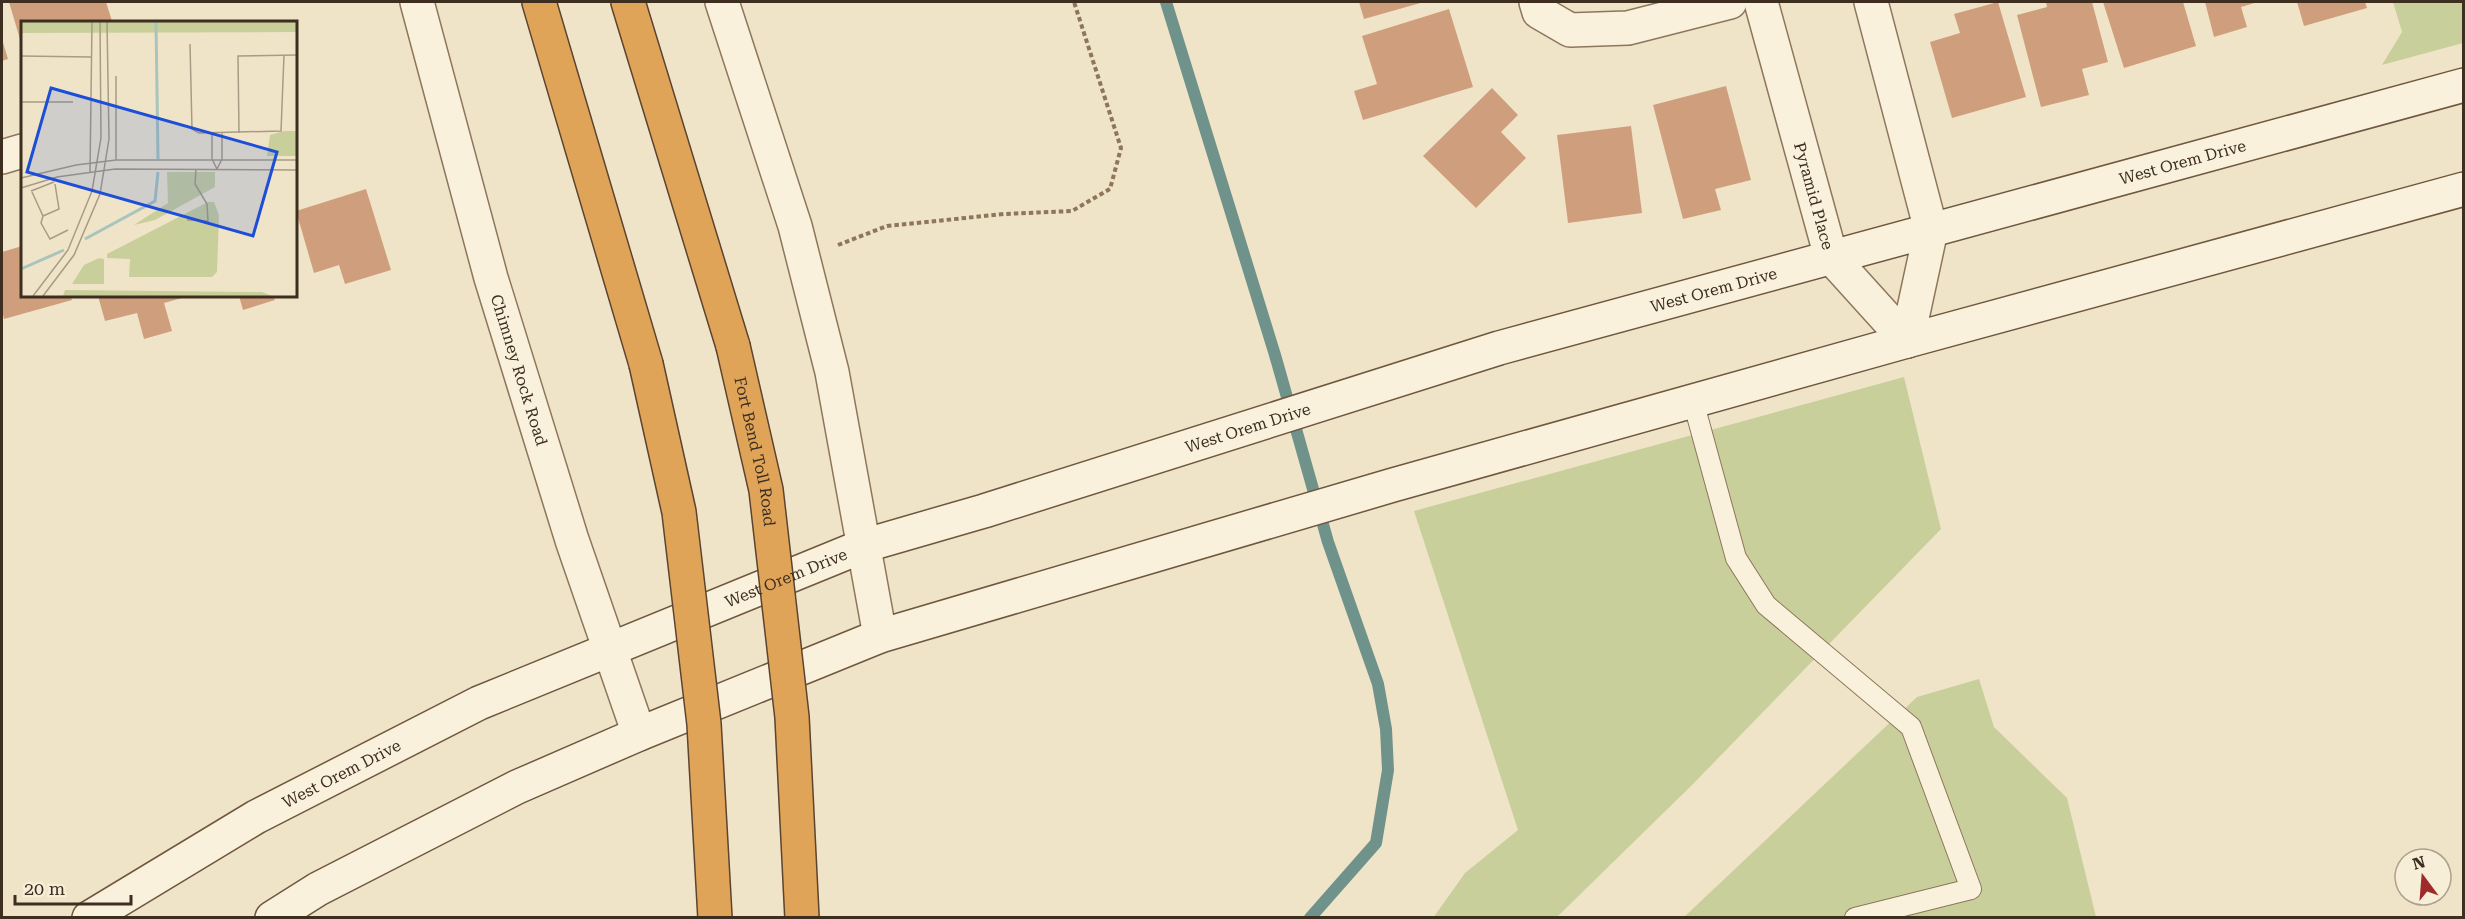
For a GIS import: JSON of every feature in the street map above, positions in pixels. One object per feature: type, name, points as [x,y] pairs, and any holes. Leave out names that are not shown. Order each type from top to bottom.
[{"type":"highway","points":[[539,2],[646,364],[680,523],[704,724],[715,918]]},
{"type":"highway","name":"Fort Bend Toll Road","points":[[628,2],[733,346],[766,490],[792,717],[802,918]]},
{"type":"main road","name":"Chimney Rock Road","points":[[417,2],[491,278],[572,540],[639,734]]},
{"type":"main road","points":[[722,2],[795,226],[832,372],[880,636]]},
{"type":"main road","points":[[1536,2],[1539,12],[1570,30],[1628,28],[1730,2]]},
{"type":"main road","name":"Pyramid Place","points":[[1761,2],[1831,257],[1907,341]]},
{"type":"main road","points":[[1871,2],[1931,230],[1907,341]]},
{"type":"main road","name":"West Orem Drive","points":[[89,918],[277,806],[479,703],[863,546],[984,511],[1499,348],[2463,85]]},
{"type":"main road","points":[[2,157],[21,151]]},
{"type":"main road","points":[[279,916],[318,889],[517,787],[639,734],[880,636],[1393,485],[2463,189]]},
{"type":"lane","points":[[1693,401],[1736,558],[1766,605],[1911,727],[1971,889],[1855,918]]},
{"type":"path","points":[[808,278],[838,245],[887,226],[1004,214],[1072,211],[1110,189],[1121,148],[1074,2]]},
{"type":"green space","points":[[2393,2],[2463,2],[2463,43],[2382,65],[2402,32]]},
{"type":"green space","points":[[1904,377],[1941,529],[1692,785],[1557,917],[1433,918],[1465,873],[1518,830],[1414,511]]},
{"type":"green space","points":[[1979,679],[1994,727],[2067,798],[2096,917],[1683,918],[1917,697]]},
{"type":"building","points":[[9,2],[106,2],[112,21],[21,21],[21,43]]},
{"type":"building","points":[[1359,2],[1424,2],[1364,19]]},
{"type":"building","points":[[1998,2],[2026,97],[1952,118],[1930,42],[1960,33],[1954,14]]},
{"type":"building","points":[[2046,2],[2092,2],[2108,62],[2082,69],[2089,95],[2041,107],[2017,15],[2047,7]]},
{"type":"building","points":[[2103,2],[2183,2],[2196,46],[2124,68]]},
{"type":"building","points":[[2205,2],[2258,2],[2241,7],[2247,27],[2214,37]]},
{"type":"building","points":[[2297,2],[2365,2],[2367,8],[2304,26]]},
{"type":"building","points":[[1449,9],[1473,87],[1363,120],[1354,91],[1377,84],[1362,36]]},
{"type":"building","points":[[2,39],[8,59],[2,61]]},
{"type":"building","points":[[1726,86],[1751,180],[1715,189],[1721,210],[1683,219],[1653,105]]},
{"type":"building","points":[[1492,88],[1518,115],[1501,132],[1526,158],[1476,208],[1423,156]]},
{"type":"building","points":[[1631,126],[1642,213],[1568,223],[1557,135]]},
{"type":"building","points":[[366,189],[391,270],[345,284],[339,265],[314,273],[297,211]]},
{"type":"building","points":[[21,246],[21,297],[71,297],[72,300],[4,319],[2,252]]},
{"type":"building","points":[[98,297],[185,297],[164,303],[172,331],[144,339],[137,313],[105,321]]},
{"type":"building","points":[[239,297],[274,297],[275,300],[243,310]]},
{"type":"waterway","points":[[1166,2],[1275,355],[1328,542],[1378,684],[1386,729],[1388,770],[1376,843],[1310,918]]}]
